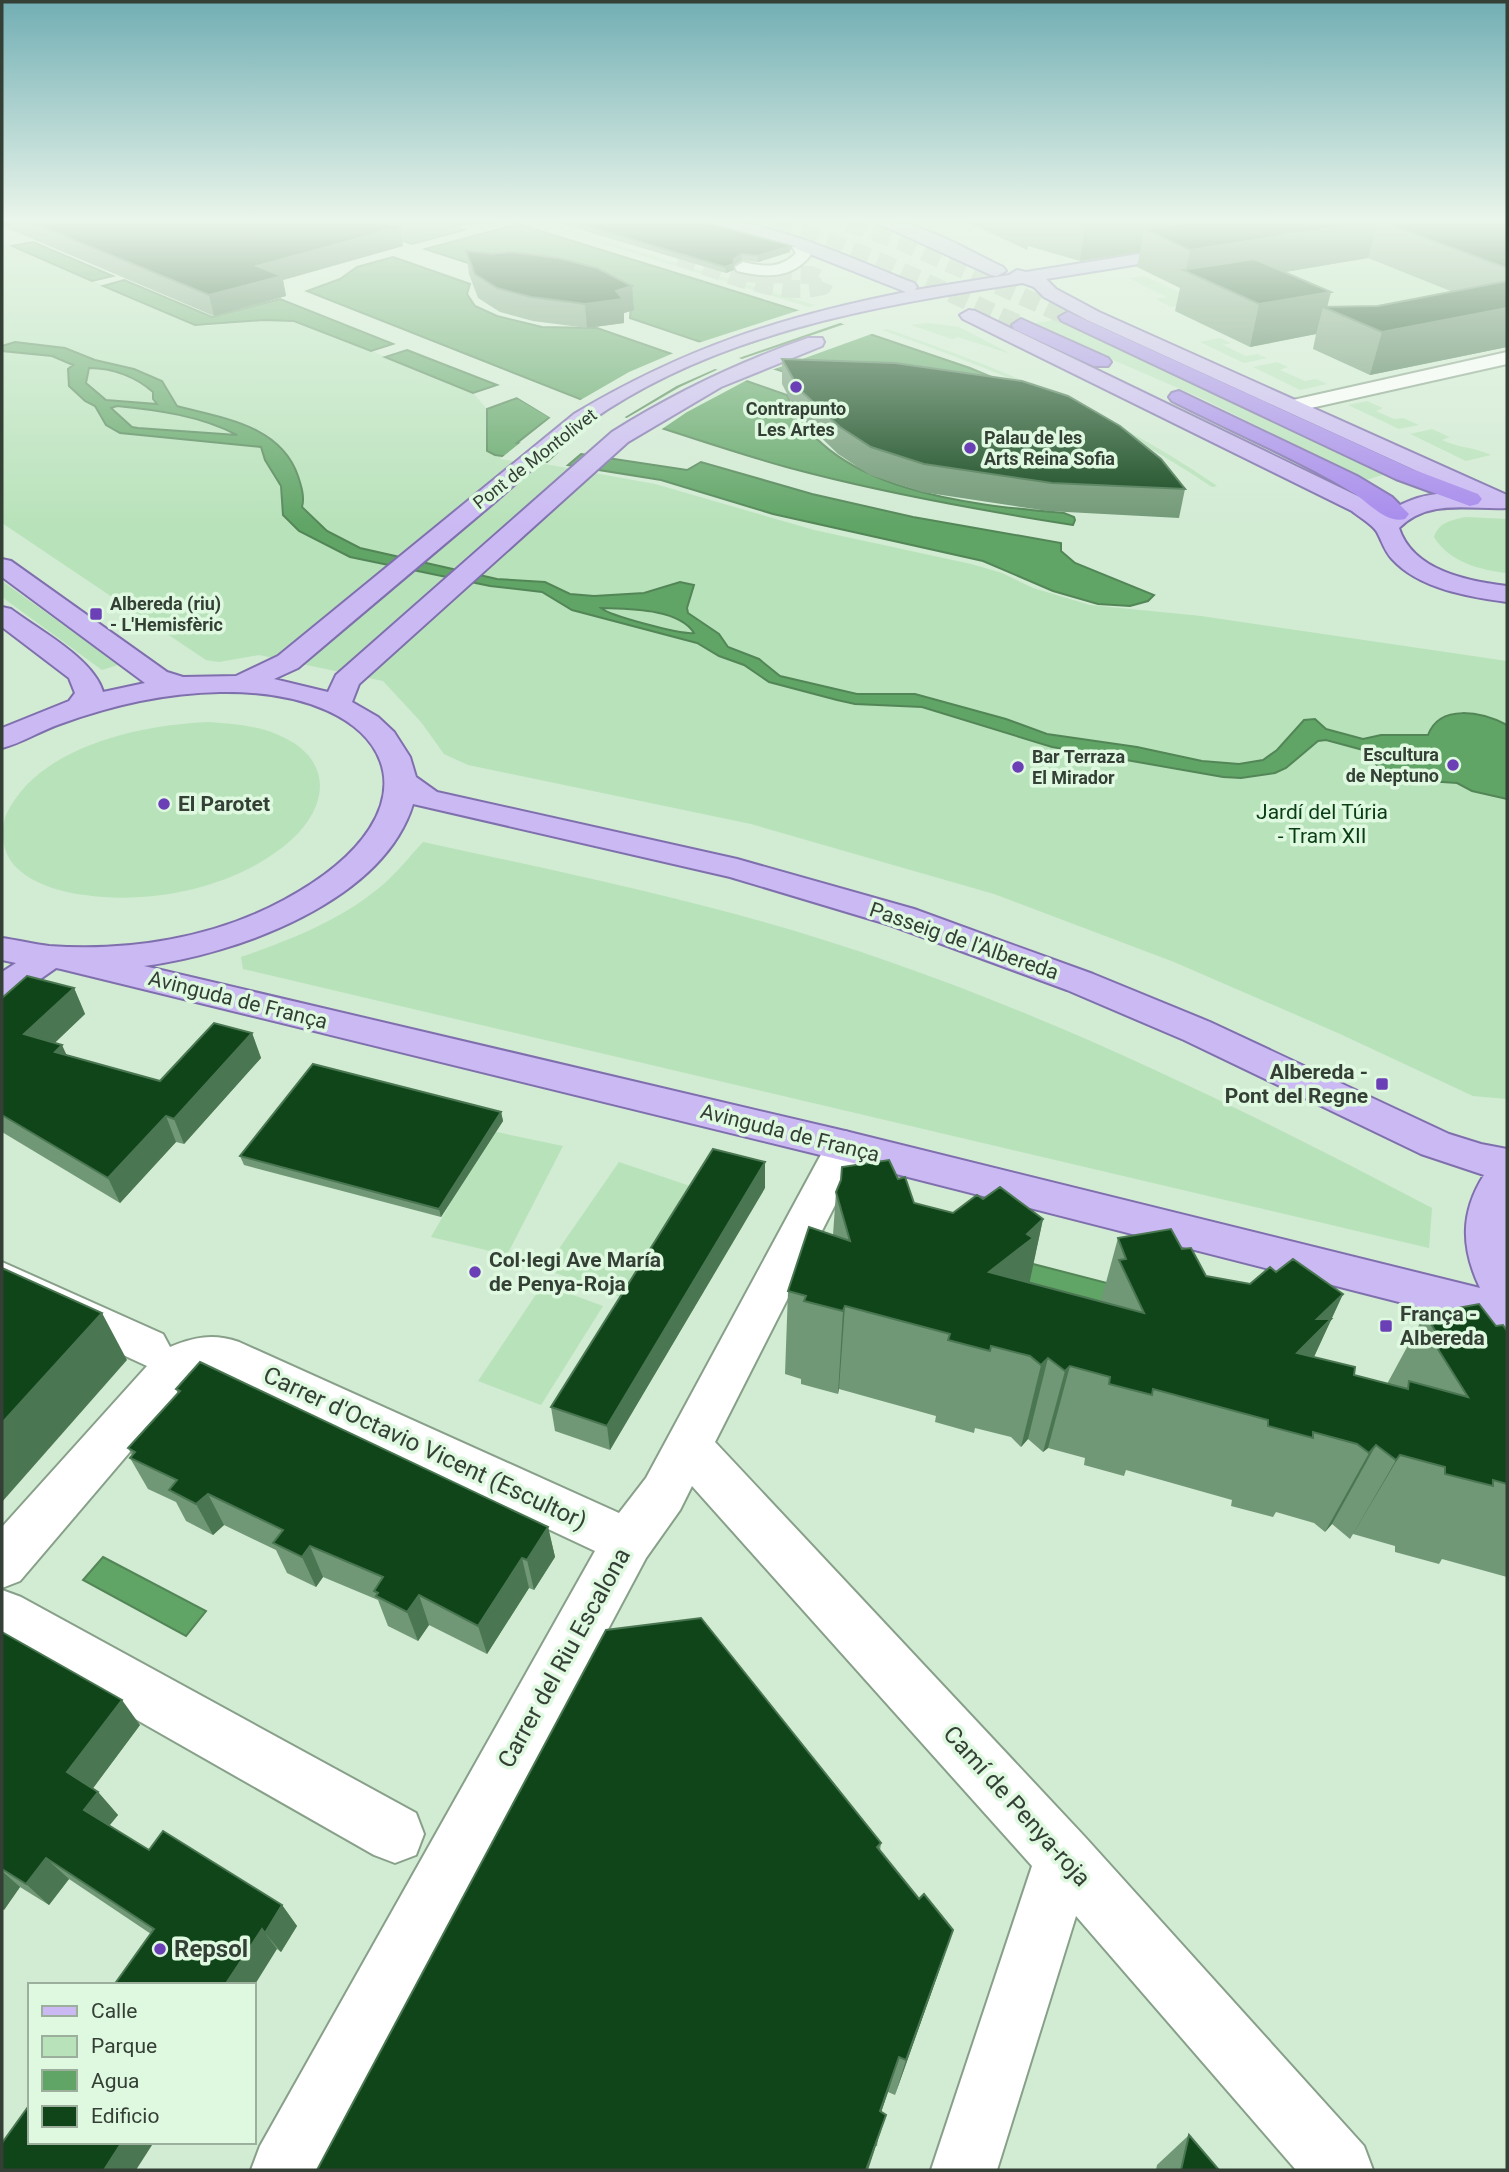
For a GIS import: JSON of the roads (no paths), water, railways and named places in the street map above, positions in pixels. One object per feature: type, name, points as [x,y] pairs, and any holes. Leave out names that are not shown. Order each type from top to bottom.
[{"type":"highway","points":[[1071,323],[1270,441],[1384,502],[1392,520]]},
{"type":"highway","points":[[1082,323],[1404,474],[1471,499]]},
{"type":"main road","name":"Pont de Montolivet","points":[[241,684],[288,662],[581,418],[632,388],[694,358],[793,323]]},
{"type":"main road","name":"Pont de Montolivet","points":[[337,705],[346,681],[352,675],[620,437],[659,411],[710,383],[778,354],[873,323]]},
{"type":"main road","points":[[972,323],[1392,520]]},
{"type":"main road","points":[[1111,323],[1506,502]]},
{"type":"main road","points":[[1506,502],[1471,499],[1423,503],[1392,520],[1388,539],[1394,549],[1418,568],[1456,583],[1507,594]]},
{"type":"main road","points":[[2,566],[157,678],[182,686]]},
{"type":"main road","points":[[2,615],[86,681],[89,693],[80,706]]},
{"type":"main road","points":[[2,739],[80,706],[133,692],[182,686],[241,684],[291,691],[337,705],[365,720],[386,741],[396,757],[401,781],[395,814],[383,835],[362,860],[313,898],[256,925],[207,941],[152,953],[58,958],[2,949]]},
{"type":"main road","name":"Passeig de l'Albereda","points":[[401,781],[426,799],[737,869],[902,917],[1080,982],[1197,1031],[1424,1140],[1478,1159],[1507,1164]]},
{"type":"main road","points":[[2,989],[58,958]]},
{"type":"main road","name":"Avinguda de França","points":[[58,958],[845,1146],[1446,1296],[1485,1307],[1507,1318]]},
{"type":"main road","points":[[1507,1173],[1487,1206],[1484,1236],[1492,1269],[1507,1297]]},
{"type":"street","points":[[1293,406],[1507,358]]},
{"type":"street","name":"Carrer del Riu Escalona","points":[[284,2170],[628,1541],[663,1494],[845,1146]]},
{"type":"street","points":[[2,1279],[147,1347]]},
{"type":"street","name":"Carrer d'Octavio Vicent (Escultor)","points":[[2,1564],[175,1366],[190,1357],[223,1355],[628,1541]]},
{"type":"street","name":"Camí de Penya-roja","points":[[688,1447],[1064,1858],[1340,2170]]},
{"type":"street","points":[[2,1615],[395,1834]]},
{"type":"street","points":[[964,2170],[1064,1858]]},
{"type":"water","points":[[300,323],[341,323],[393,344],[371,351]]},
{"type":"water","points":[[389,323],[527,323],[542,327],[597,328],[695,362],[605,409]]},
{"type":"water","points":[[646,323],[811,323],[727,351]]},
{"type":"water","points":[[840,324],[970,368],[1013,386],[824,385],[742,358]]},
{"type":"water","points":[[15,342],[65,348],[95,360],[134,369],[162,381],[177,406],[231,420],[264,435],[278,445],[290,459],[301,487],[302,507],[327,531],[360,548],[497,579],[545,582],[570,594],[594,596],[644,593],[680,582],[694,585],[688,613],[719,634],[728,647],[759,659],[780,676],[857,694],[915,694],[1006,719],[1047,734],[1137,747],[1202,761],[1239,764],[1263,760],[1277,750],[1304,720],[1315,719],[1326,729],[1363,739],[1381,735],[1428,735],[1442,718],[1452,714],[1474,714],[1507,725],[1507,799],[1472,791],[1457,783],[1412,780],[1378,766],[1363,750],[1326,740],[1318,741],[1286,768],[1275,773],[1241,778],[1052,747],[922,707],[855,704],[769,682],[744,665],[719,656],[697,643],[572,610],[542,592],[490,586],[350,557],[299,531],[283,515],[281,486],[265,460],[261,447],[120,433],[106,425],[95,406],[85,401],[69,386],[68,369],[73,365],[52,356],[2,351],[2,346]],"holes":[[[89,368],[107,370],[132,378],[153,392],[153,399],[157,404],[106,400],[86,383]],[[117,406],[179,415],[209,423],[237,435],[132,427],[111,408]],[[601,608],[665,614],[687,625],[694,633],[662,628]]]},
{"type":"water","points":[[407,350],[497,385],[473,393],[385,357]]},
{"type":"water","points":[[715,370],[787,395],[807,428],[834,454],[868,473],[906,488],[947,498],[1064,513],[1074,517],[1073,525],[931,500],[825,477],[627,417],[677,387]]},
{"type":"water","points":[[517,398],[550,417],[517,443],[560,450],[547,462],[495,455],[487,451],[487,409]]},
{"type":"water","points":[[581,454],[687,470],[701,462],[812,494],[913,517],[1061,543],[1061,551],[1075,563],[1154,595],[1148,601],[1130,606],[1098,604],[1053,591],[983,561],[773,514],[661,480],[568,465]]},
{"type":"water","points":[[998,1255],[1111,1284],[1124,1312],[1058,1314]]},
{"type":"water","points":[[103,1557],[206,1611],[186,1636],[83,1580]]},
{"type":"place","name":"Contrapunto Les Artes","points":[[796,387]]},
{"type":"place","name":"Palau de les Arts Reina Sofia","points":[[970,448]]},
{"type":"place","name":"Albereda (riu) - L'Hemisfèric","points":[[96,614]]},
{"type":"place","name":"Escultura de Neptuno","points":[[1453,765]]},
{"type":"place","name":"Bar Terraza El Mirador","points":[[1018,767]]},
{"type":"place","name":"El Parotet","points":[[164,804]]},
{"type":"place","name":"Albereda - Pont del Regne","points":[[1382,1084]]},
{"type":"place","name":"Col·legi Ave María de Penya-Roja","points":[[475,1272]]},
{"type":"place","name":"França - Albereda","points":[[1386,1326]]},
{"type":"place","name":"Repsol","points":[[160,1949]]},
{"type":"park label","name":"Jardí del Túria - Tram XII","points":[[1322,824]]}]
